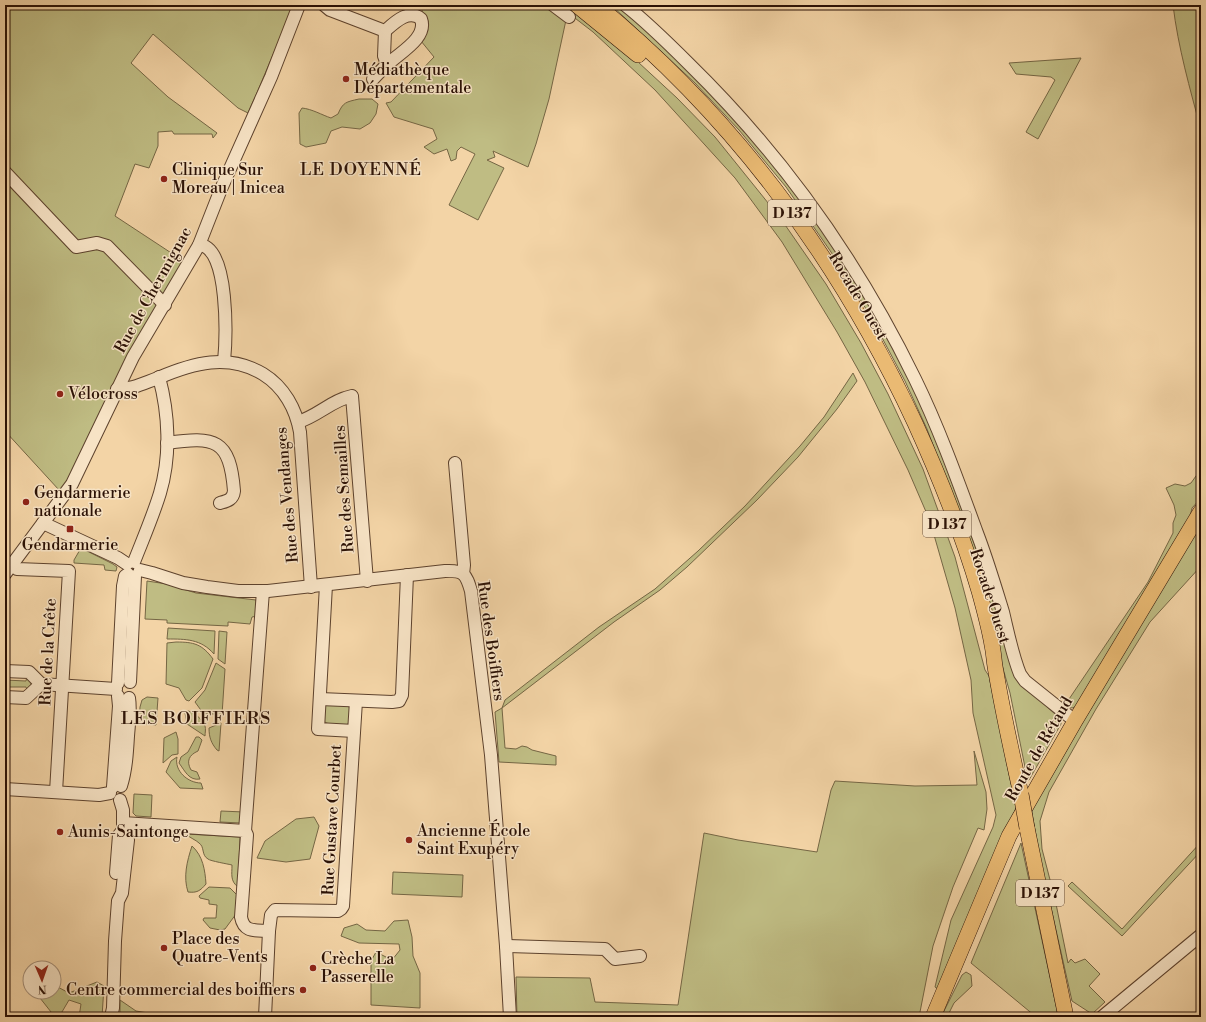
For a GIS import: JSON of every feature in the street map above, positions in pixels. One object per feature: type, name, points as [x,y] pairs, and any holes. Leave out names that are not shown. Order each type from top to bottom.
[{"type":"highway","points":[[573,11],[638,54]]},
{"type":"main road","name":"Rocade Ouest","points":[[585,5],[670,83],[705,119],[779,208],[813,256],[856,327],[886,382],[939,499],[995,672]]},
{"type":"main road","name":"Rocade Ouest","points":[[597,5],[661,62],[693,93],[726,130],[787,206],[815,244],[847,294],[879,350],[901,394],[948,498],[978,590],[992,644],[995,672],[1066,1017]]},
{"type":"main road","name":"Route de Rétaud","points":[[933,1017],[1009,836],[1075,721],[1201,511]]},
{"type":"street","name":"Rue de Chermignac","points":[[9,569],[72,484],[133,357],[200,245],[221,189],[271,77],[299,5]]},
{"type":"street","points":[[324,5],[330,10],[385,31]]},
{"type":"street","points":[[553,5],[573,11]]},
{"type":"street","points":[[625,5],[664,39],[731,107],[792,180],[856,270],[906,361],[937,427],[991,570],[1020,674],[1025,681],[1075,721]]},
{"type":"street","points":[[373,79],[387,64],[417,39],[422,23],[418,17],[411,15],[406,16],[398,20],[385,31],[384,56],[387,64]]},
{"type":"street","points":[[5,172],[76,247],[97,243],[107,246],[165,305]]},
{"type":"street","points":[[200,245],[204,245],[211,251],[222,280],[226,316],[224,362]]},
{"type":"street","name":"Rue des Vendanges","points":[[117,389],[133,388],[159,377],[193,366],[224,362],[245,365],[269,378],[278,386],[286,395],[295,413],[300,432],[311,587]]},
{"type":"street","points":[[111,1017],[113,1008],[118,901],[122,894],[128,840],[123,826],[123,810],[116,792],[119,706],[122,689],[133,569],[160,492],[163,477],[167,443],[166,416],[159,377]]},
{"type":"street","name":"Rue des Semailles","points":[[298,422],[340,399],[352,396],[367,581]]},
{"type":"street","points":[[167,443],[202,440],[210,441],[222,448],[228,457],[234,491],[230,500],[220,503]]},
{"type":"street","points":[[455,463],[463,549],[463,574]]},
{"type":"street","name":"Rue des Boiffiers","points":[[43,523],[118,558],[133,569],[183,582],[238,591],[263,591],[311,587],[450,571],[459,571],[466,577],[471,591],[491,755],[510,1017]]},
{"type":"street","name":"Rue de la Crête","points":[[9,569],[69,571],[56,792]]},
{"type":"street","points":[[320,699],[397,702],[401,698],[407,575]]},
{"type":"street","points":[[326,585],[318,729],[354,731]]},
{"type":"street","points":[[263,591],[245,831],[247,835],[241,917],[242,923],[246,928],[251,930],[268,931]]},
{"type":"street","points":[[5,671],[29,672],[42,684],[122,689]]},
{"type":"street","points":[[5,697],[26,698],[42,684]]},
{"type":"street","name":"Rue Gustave Courbet","points":[[265,1017],[268,931],[271,915],[275,910],[338,911],[343,906],[356,701]]},
{"type":"street","points":[[5,789],[98,795],[116,792]]},
{"type":"street","points":[[123,826],[245,831]]},
{"type":"street","points":[[1102,1017],[1201,935]]},
{"type":"street","points":[[506,946],[605,949],[615,959],[640,956]]},
{"type":"shaded area","points":[[5,5],[294,5],[248,113],[238,108],[153,34],[131,63],[168,97],[217,133],[213,138],[212,134],[174,134],[172,131],[158,132],[158,146],[149,168],[135,164],[115,216],[185,262],[64,487],[59,490],[5,431]]},
{"type":"shaded area","points":[[422,5],[547,5],[566,20],[549,99],[528,167],[493,151],[495,157],[487,160],[504,168],[478,220],[449,205],[475,154],[461,147],[457,151],[456,159],[451,161],[447,149],[434,154],[424,147],[437,139],[433,129],[394,117],[386,103],[391,102],[434,57],[421,41],[427,30],[428,21],[422,13]]},
{"type":"shaded area","points":[[558,5],[571,5],[599,26],[677,98],[715,137],[781,219],[826,284],[861,343],[888,394],[923,469],[955,557],[985,670],[989,676],[1016,808],[938,989],[935,987],[951,920],[993,827],[996,815],[973,713],[971,680],[955,608],[930,521],[908,470],[865,382],[837,332],[782,242],[735,178],[655,90],[593,32]]},
{"type":"shaded area","points":[[611,5],[618,5],[645,27],[690,70],[773,161],[860,285],[920,399],[966,512],[1023,685],[1061,721],[1061,724],[1029,780],[1026,772],[1010,693],[959,514],[927,429],[905,381],[871,317],[831,252],[786,187],[739,130],[695,83]]},
{"type":"shaded area","points":[[1173,5],[1201,5],[1201,130],[1181,52]]},
{"type":"shaded area","points":[[1081,58],[1038,139],[1026,132],[1055,80],[1051,77],[1016,74],[1009,63]]},
{"type":"shaded area","points":[[359,99],[372,99],[378,104],[376,114],[370,123],[360,129],[342,127],[331,131],[326,143],[306,147],[300,144],[299,113],[302,108],[331,118],[338,114],[346,103]]},
{"type":"shaded area","points":[[853,373],[857,381],[837,409],[798,457],[757,500],[687,567],[660,590],[614,622],[502,708],[505,700],[599,627],[655,589],[698,551],[745,506],[800,446],[824,417]]},
{"type":"shaded area","points":[[1201,469],[1201,498],[1192,508],[1188,525],[1079,706],[1072,708],[1065,705],[1148,582],[1173,533],[1173,523],[1176,515],[1174,505],[1166,488],[1175,484],[1185,486],[1191,483]]},
{"type":"shaded area","points":[[1201,530],[1201,566],[1150,622],[1096,709],[1049,792],[1040,821],[1042,849],[1055,899],[1068,963],[1071,959],[1075,963],[1085,959],[1100,974],[1089,986],[1105,1002],[1092,1014],[1072,1001],[1041,863],[1031,808],[1194,536]]},
{"type":"shaded area","points":[[81,548],[113,564],[117,567],[116,571],[105,570],[104,565],[74,563],[74,560]]},
{"type":"shaded area","points":[[147,581],[167,584],[196,593],[256,600],[257,616],[252,617],[250,624],[228,622],[228,626],[167,623],[167,620],[145,619]]},
{"type":"shaded area","points":[[168,628],[215,631],[214,654],[204,645],[193,641],[167,639]]},
{"type":"shaded area","points":[[219,631],[227,632],[225,664],[218,659]]},
{"type":"shaded area","points":[[167,643],[193,643],[205,650],[213,659],[202,688],[189,701],[186,700],[179,688],[166,684]]},
{"type":"shaded area","points":[[216,663],[225,669],[222,715],[203,713],[195,702],[205,690]]},
{"type":"shaded area","points":[[27,675],[31,684],[31,688],[28,693],[26,687],[5,687],[5,680],[26,681]]},
{"type":"shaded area","points":[[147,697],[158,698],[156,725],[139,723],[142,700]]},
{"type":"shaded area","points":[[325,704],[347,704],[351,710],[350,723],[347,725],[336,726],[328,724],[322,720]]},
{"type":"shaded area","points":[[502,708],[505,748],[516,749],[522,746],[556,756],[556,765],[499,762],[495,712]]},
{"type":"shaded area","points":[[188,711],[202,721],[205,727],[205,736],[187,724],[185,713]]},
{"type":"shaded area","points":[[221,723],[219,751],[212,742],[209,728]]},
{"type":"shaded area","points":[[176,732],[178,739],[178,754],[172,755],[163,763],[164,738]]},
{"type":"shaded area","points":[[196,737],[199,737],[202,740],[198,751],[192,754],[189,759],[189,767],[191,770],[197,772],[200,779],[190,777],[179,763],[181,757],[188,752]]},
{"type":"shaded area","points":[[974,751],[986,792],[987,809],[984,830],[978,828],[953,887],[933,946],[919,1017],[517,1017],[516,977],[590,978],[595,1002],[678,1005],[704,833],[738,840],[817,852],[831,790],[835,781],[915,786],[977,785]]},
{"type":"shaded area","points":[[177,757],[178,767],[183,775],[191,781],[201,783],[203,789],[180,788],[166,772],[171,761]]},
{"type":"shaded area","points":[[134,794],[152,795],[151,817],[136,816],[133,813]]},
{"type":"shaded area","points":[[221,811],[244,812],[241,823],[220,822]]},
{"type":"shaded area","points":[[314,817],[319,826],[310,859],[286,862],[257,858],[265,841],[296,819]]},
{"type":"shaded area","points":[[186,834],[240,837],[238,887],[235,885],[233,880],[232,865],[215,862],[208,859],[204,855],[201,845]]},
{"type":"shaded area","points":[[1201,842],[1201,851],[1122,936],[1068,886],[1072,882],[1122,929]]},
{"type":"shaded area","points":[[1021,843],[1057,1010],[1057,1017],[1035,1016],[971,963]]},
{"type":"shaded area","points":[[192,846],[199,854],[201,859],[206,884],[196,892],[188,892],[186,881],[187,863]]},
{"type":"shaded area","points":[[393,872],[463,875],[462,897],[392,894]]},
{"type":"shaded area","points":[[209,887],[230,888],[237,895],[236,914],[225,929],[220,930],[210,928],[203,920],[204,918],[216,918],[217,905],[209,904],[209,900],[200,898],[199,896]]},
{"type":"shaded area","points":[[408,920],[412,937],[413,956],[420,973],[420,1008],[371,1005],[371,961],[376,952],[392,960],[400,950],[399,944],[359,943],[341,936],[344,928],[357,924],[366,930],[385,931],[394,921]]},
{"type":"shaded area","points":[[966,972],[971,975],[972,986],[954,1003],[947,1017],[941,1017],[962,975]]},
{"type":"shaded area","points":[[97,982],[104,986],[102,1017],[79,1017],[81,1004],[69,1000],[59,1017],[55,1017],[42,1000],[62,1000],[62,989],[69,993]]},
{"type":"shaded area","points":[[120,1000],[136,1011],[148,1013],[152,1017],[120,1017]]},
{"type":"place","name":"Médiathèque Départementale","points":[[346,79]]},
{"type":"place","name":"Clinique Sur Moreau | Inicea","points":[[164,179]]},
{"type":"place","name":"Vélocross","points":[[60,394]]},
{"type":"place","name":"Gendarmerie nationale","points":[[26,502]]},
{"type":"place","name":"Gendarmerie","points":[[70,529]]},
{"type":"place","name":"Aunis-Saintonge","points":[[60,832]]},
{"type":"place","name":"Ancienne École Saint Exupéry","points":[[409,840]]},
{"type":"place","name":"Place des Quatre-Vents","points":[[164,948]]},
{"type":"place","name":"Crèche La Passerelle","points":[[313,968]]},
{"type":"place","name":"Centre commercial des boiffiers","points":[[303,990]]},
{"type":"district","name":"LE DOYENNÉ","points":[[361,170]]},
{"type":"district","name":"LES BOIFFIERS","points":[[196,718]]}]
